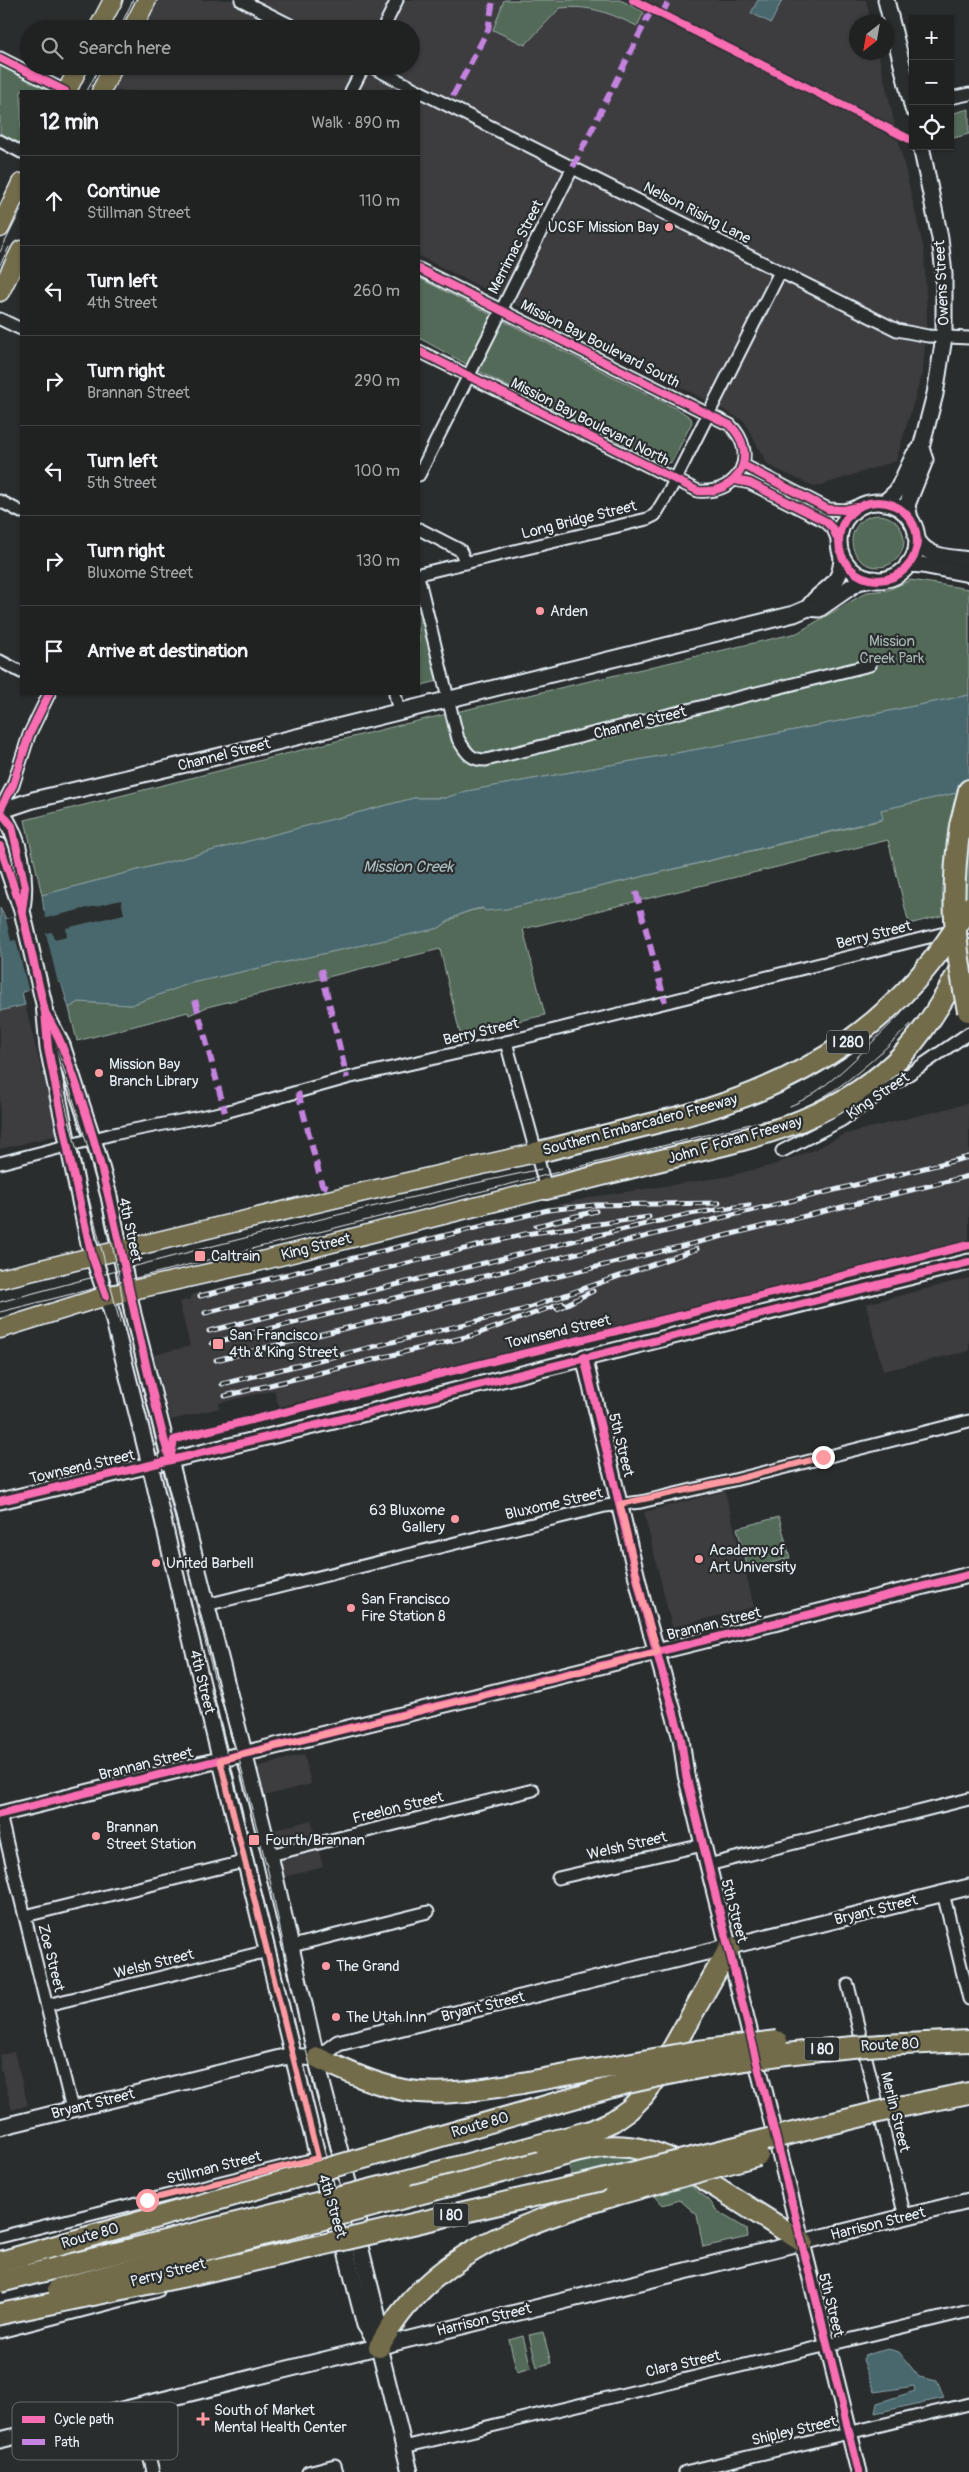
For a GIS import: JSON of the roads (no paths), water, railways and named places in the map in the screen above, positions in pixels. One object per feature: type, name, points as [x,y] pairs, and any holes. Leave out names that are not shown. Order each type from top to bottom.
[{"type":"highway","points":[[969,790],[955,862],[953,897],[956,945],[969,1014]]},
{"type":"highway","name":"Southern Embarcadero Freeway","points":[[536,1153],[683,1116],[738,1100],[768,1088],[814,1064],[857,1036],[908,990],[930,966],[969,907]]},
{"type":"highway","name":"John F Foran Freeway","points":[[546,1189],[788,1128],[822,1113],[854,1094],[883,1073],[922,1032],[937,1010],[969,950]]},
{"type":"highway","points":[[0,2310],[31,2296],[538,2154],[591,2131],[630,2109],[655,2080],[730,1947]]},
{"type":"highway","points":[[318,2058],[363,2079],[404,2090],[425,2092],[486,2089],[747,2044],[812,2040],[882,2044]]},
{"type":"highway","name":"Route 80","points":[[0,2262],[623,2084],[762,2056],[882,2044],[969,2041]]},
{"type":"highway","name":"I 80","points":[[0,2314],[196,2274],[590,2183],[900,2107],[969,2093]]},
{"type":"highway","points":[[379,2346],[390,2326],[410,2299],[424,2285],[456,2260],[476,2249],[524,2227],[583,2205],[764,2154],[900,2107]]},
{"type":"highway","points":[[0,2282],[538,2154],[596,2147],[628,2146],[656,2152],[675,2161],[803,2242]]},
{"type":"main road","points":[[102,20],[112,0]]},
{"type":"main road","points":[[137,20],[147,0]]},
{"type":"main road","points":[[886,0],[912,105]]},
{"type":"main road","points":[[67,90],[74,75]]},
{"type":"main road","points":[[102,90],[109,75]]},
{"type":"main road","name":"Owens Street","points":[[884,502],[902,484],[914,456],[921,448],[935,394],[944,337],[946,313],[942,256],[923,150]]},
{"type":"main road","points":[[0,228],[20,185]]},
{"type":"main road","points":[[0,292],[20,252]]},
{"type":"main road","name":"Owens Street","points":[[910,519],[906,504],[925,460],[921,448]]},
{"type":"main road","points":[[916,537],[915,551],[908,564],[889,578],[874,579],[852,570],[841,550],[842,524],[850,514],[860,506],[871,502],[884,502],[898,508],[910,519],[919,544],[928,552],[969,560]]},
{"type":"main road","name":"Channel Street","points":[[808,608],[813,599],[829,589],[837,581],[842,567],[841,550]]},
{"type":"main road","points":[[908,564],[969,574]]},
{"type":"main road","name":"Channel Street","points":[[0,811],[33,800],[399,712],[794,614],[808,608],[819,609],[858,582],[874,579]]},
{"type":"main road","name":"4th Street","points":[[0,811],[12,826],[25,887],[22,913]]},
{"type":"main road","name":"4th Street","points":[[0,846],[22,913],[44,1008],[48,1048],[67,1146],[92,1256],[112,1313],[150,1464],[220,1760],[247,1861],[318,2158],[337,2231],[344,2244],[365,2325],[379,2346]]},
{"type":"main road","name":"4th Street","points":[[44,1008],[62,1044],[93,1139],[121,1249],[129,1291],[170,1460],[270,1855],[359,2224],[360,2246],[377,2314],[379,2346],[410,2472]]},
{"type":"main road","points":[[0,1279],[121,1249],[536,1153]]},
{"type":"main road","name":"King Street","points":[[0,1329],[106,1296],[255,1262],[546,1189]]},
{"type":"main road","name":"Townsend Street","points":[[0,1501],[969,1262]]},
{"type":"main road","points":[[945,1267],[969,1269]]},
{"type":"main road","name":"5th Street","points":[[584,1357],[643,1602],[681,1739],[686,1775],[803,2242],[805,2262],[859,2472]]},
{"type":"main road","name":"Brannan Street","points":[[0,1814],[969,1575]]},
{"type":"main road","name":"Bryant Street","points":[[0,2127],[293,2055],[318,2058],[338,2043],[969,1887]]},
{"type":"main road","name":"Harrison Street","points":[[153,2402],[969,2201]]},
{"type":"street","points":[[241,0],[280,20]]},
{"type":"street","points":[[387,20],[397,0]]},
{"type":"street","points":[[0,58],[20,68]]},
{"type":"street","points":[[34,75],[64,90]]},
{"type":"street","points":[[352,90],[360,75]]},
{"type":"street","name":"Nelson Rising Lane","points":[[388,75],[417,90]]},
{"type":"street","name":"Nelson Rising Lane","points":[[420,92],[557,162],[573,167],[897,330],[944,337],[969,338]]},
{"type":"street","points":[[954,97],[969,94]]},
{"type":"street","points":[[0,141],[20,151]]},
{"type":"street","name":"Merrimac Street","points":[[420,472],[573,167]]},
{"type":"street","name":"Mission Bay Boulevard South","points":[[420,270],[730,425],[736,431],[743,446],[743,465]]},
{"type":"street","name":"Long Bridge Street","points":[[420,574],[647,519],[655,515],[709,414],[780,272]]},
{"type":"street","points":[[0,319],[20,329]]},
{"type":"street","name":"Mission Bay Boulevard North","points":[[420,352],[698,491],[708,492],[726,487],[735,480]]},
{"type":"street","points":[[841,550],[833,529],[825,521],[750,483],[735,480],[743,465],[828,509],[844,510],[860,506]]},
{"type":"street","points":[[0,501],[20,511]]},
{"type":"street","points":[[420,530],[460,550],[466,563]]},
{"type":"street","points":[[420,584],[448,699]]},
{"type":"street","points":[[0,661],[20,671]]},
{"type":"street","name":"Channel Street","points":[[448,699],[458,739],[471,757],[476,760],[486,760],[870,665]]},
{"type":"street","points":[[0,811],[13,785],[29,735],[49,695]]},
{"type":"street","points":[[395,695],[399,712]]},
{"type":"street","name":"Berry Street","points":[[0,1163],[93,1139],[225,1112],[347,1078],[506,1042],[969,927]]},
{"type":"street","name":"King Street","points":[[782,1151],[850,1116],[969,1033]]},
{"type":"street","points":[[506,1042],[546,1189]]},
{"type":"street","name":"Bluxome Street","points":[[206,1605],[604,1506],[734,1480],[969,1422]]},
{"type":"street","name":"Freelon Street","points":[[270,1855],[533,1790]]},
{"type":"street","points":[[708,1865],[969,1799]]},
{"type":"street","name":"Zoe Street","points":[[0,1814],[72,2109]]},
{"type":"street","name":"Welsh Street","points":[[558,1878],[703,1845]]},
{"type":"street","points":[[25,1916],[247,1861]]},
{"type":"street","points":[[943,1893],[969,1999]]},
{"type":"street","points":[[292,1946],[428,1912]]},
{"type":"street","name":"Welsh Street","points":[[47,2005],[268,1951]]},
{"type":"street","name":"Merlin Street","points":[[848,1985],[905,2217]]},
{"type":"street","name":"Stillman Street","points":[[0,2237],[318,2158]]},
{"type":"street","name":"Perry Street","points":[[0,2332],[344,2244]]},
{"type":"street","name":"Clara Street","points":[[404,2447],[648,2387],[827,2347],[969,2311]]},
{"type":"street","name":"Shipley Street","points":[[685,2472],[969,2404]]},
{"type":"street","points":[[308,2472],[336,2468]]},
{"type":"water","points":[[758,0],[782,0],[771,23],[751,13]]},
{"type":"water","name":"Mission Creek","points":[[969,695],[969,790],[881,810],[883,819],[506,909],[485,911],[483,908],[470,910],[454,917],[439,928],[191,983],[131,1005],[78,1002],[69,1008],[61,983],[22,992],[25,1005],[0,1011],[0,908],[6,919],[44,911],[42,895],[414,798],[445,798],[467,791],[715,746]]},
{"type":"water","points":[[888,2349],[899,2352],[919,2377],[937,2381],[944,2398],[875,2413],[877,2403],[915,2391],[914,2386],[875,2392],[863,2360],[865,2355]]},
{"type":"tram line","points":[[123,20],[133,0]]},
{"type":"tram line","points":[[88,90],[95,75]]},
{"type":"tram line","points":[[0,252],[20,212]]},
{"type":"tram line","points":[[0,265],[9,247]]},
{"type":"tram line","points":[[0,827],[9,848],[57,1047],[90,1154],[118,1270],[125,1317],[215,1681],[238,1755],[269,1875],[302,2034],[351,2227]]},
{"type":"tram line","points":[[790,1106],[805,1099],[834,1078],[901,1014]]},
{"type":"tram line","points":[[0,1312],[786,1115],[822,1098],[838,1088],[868,1064],[911,1024]]},
{"type":"tram line","points":[[54,1059],[120,1323]]},
{"type":"tram line","points":[[0,1302],[269,1232],[541,1169]]},
{"type":"tram line","points":[[210,1687],[291,2012]]},
{"type":"railway","points":[[212,1343],[969,1157]]},
{"type":"railway","points":[[216,1360],[969,1176]]},
{"type":"railway","points":[[200,1296],[548,1210],[594,1205],[719,1203]]},
{"type":"railway","points":[[209,1331],[581,1239],[690,1214],[749,1205]]},
{"type":"railway","points":[[536,1226],[596,1211]]},
{"type":"railway","points":[[205,1313],[525,1234],[649,1217]]},
{"type":"railway","points":[[222,1384],[522,1310],[697,1249]]},
{"type":"railway","points":[[557,1309],[593,1291]]},
{"type":"railway","points":[[225,1396],[474,1335],[563,1303]]},
{"type":"place","name":"UCSF Mission Bay","points":[[669,227]]},
{"type":"place","name":"Arden","points":[[540,611]]},
{"type":"place","name":"Mission Bay Branch Library","points":[[99,1073]]},
{"type":"place","name":"Caltrain","points":[[200,1256]]},
{"type":"place","name":"San Francisco 4th & King Street","points":[[218,1344]]},
{"type":"place","name":"63 Bluxome Gallery","points":[[455,1519]]},
{"type":"place","name":"Academy of Art University","points":[[699,1559]]},
{"type":"place","name":"United Barbell","points":[[156,1563]]},
{"type":"place","name":"San Francisco Fire Station 8","points":[[351,1608]]},
{"type":"place","name":"Brannan Street Station","points":[[96,1836]]},
{"type":"place","name":"Fourth/Brannan","points":[[254,1840]]},
{"type":"place","name":"The Grand","points":[[326,1966]]},
{"type":"place","name":"The Utah Inn","points":[[336,2017]]},
{"type":"place","name":"South of Market Mental Health Center","points":[[203,2419]]},
{"type":"park label","name":"Mission Creek Park","points":[[892,650]]}]
